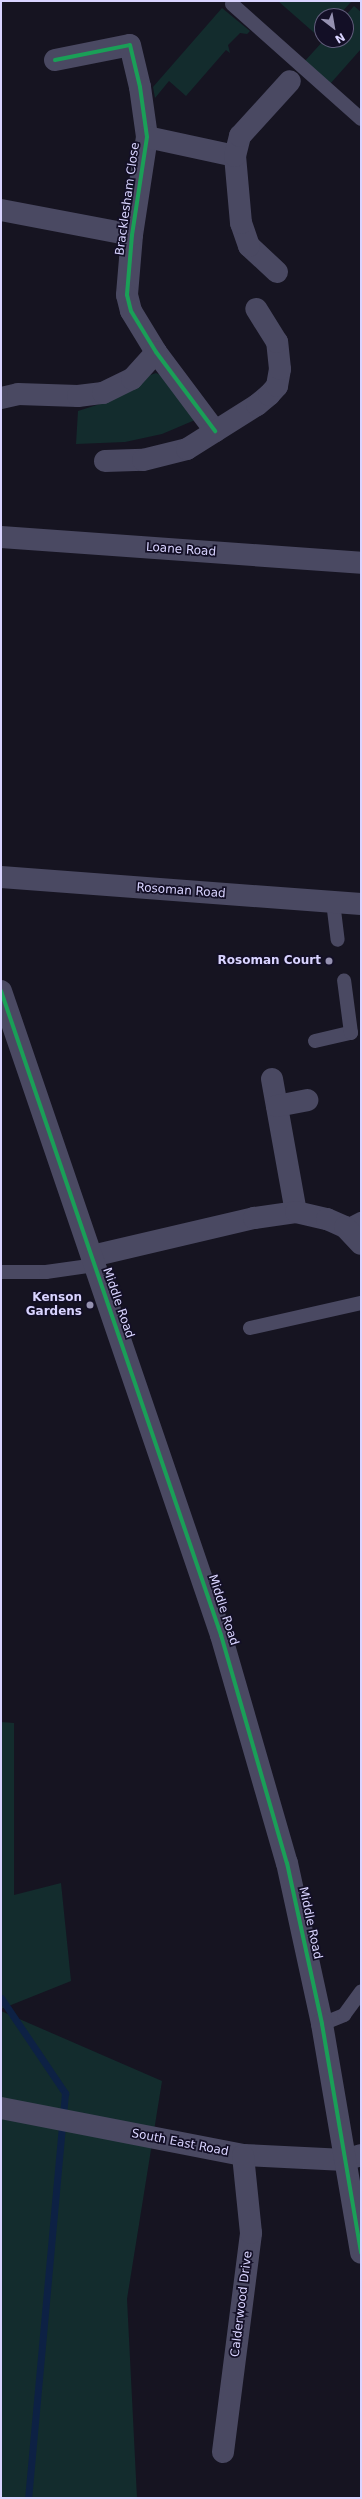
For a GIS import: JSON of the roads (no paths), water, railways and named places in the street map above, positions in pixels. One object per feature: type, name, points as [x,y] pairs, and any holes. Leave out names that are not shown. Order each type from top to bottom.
[{"type":"street","name":"Bracklesham Close","points":[[54,60],[130,45],[140,87],[147,137],[132,236],[127,295],[131,311],[156,352],[215,431]]},
{"type":"street","points":[[277,272],[249,246],[242,223],[235,156],[240,136],[290,81]]},
{"type":"street","name":"Bracklesham Close","points":[[147,137],[235,156]]},
{"type":"street","name":"Bracklesham Close","points":[[1,210],[132,236]]},
{"type":"street","points":[[105,461],[143,460],[169,455],[187,449],[257,405],[277,386],[280,369],[277,342],[256,309]]},
{"type":"street","points":[[1,398],[18,394],[78,396],[103,392],[132,379],[156,352]]},
{"type":"street","name":"Loane Road","points":[[1,537],[361,563]]},
{"type":"street","name":"Rosoman Road","points":[[1,877],[361,904]]},
{"type":"street","name":"Middle Road","points":[[1,991],[221,1635],[287,1862],[353,2158],[361,2253]]},
{"type":"street","points":[[272,1079],[296,1212]]},
{"type":"street","points":[[277,1106],[307,1100]]},
{"type":"street","points":[[93,1261],[254,1218],[296,1212],[353,1223],[361,1244]]},
{"type":"street","name":"South East Road","points":[[1,2108],[243,2155],[353,2158]]},
{"type":"street","name":"Calderwood Drive","points":[[223,2452],[251,2233],[243,2155]]},
{"type":"lane","points":[[232,4],[361,119]]},
{"type":"lane","points":[[333,902],[338,940]]},
{"type":"lane","points":[[315,1040],[356,1032],[344,980]]},
{"type":"lane","points":[[1,1272],[46,1272],[93,1261]]},
{"type":"lane","points":[[250,1328],[361,1303]]},
{"type":"lane","points":[[322,2024],[344,2015],[361,1992]]},
{"type":"waterway","points":[[1,1998],[65,2093],[28,2498]]},
{"type":"place","name":"Rosoman Court","points":[[329,961]]},
{"type":"place","name":"Kenson Gardens","points":[[90,1305]]}]
